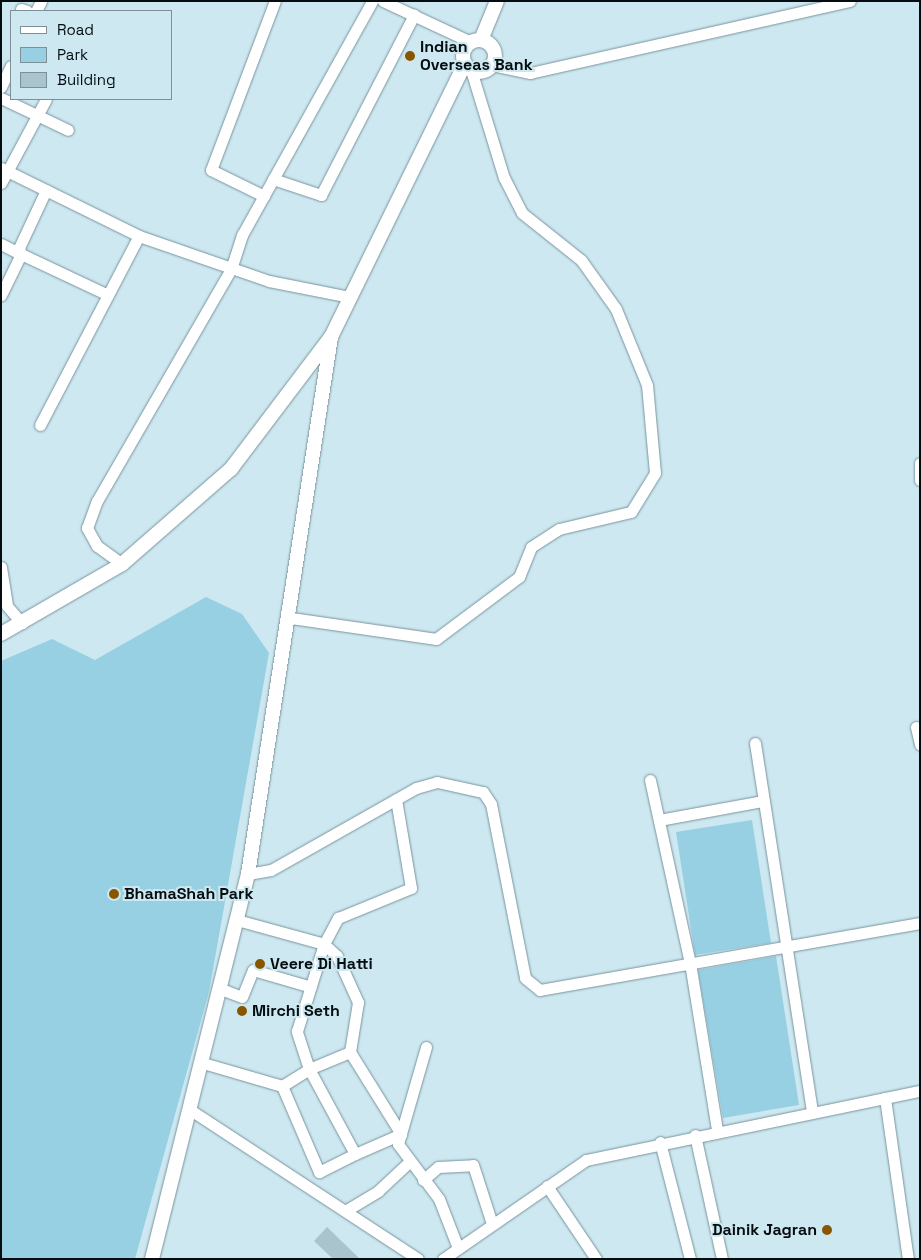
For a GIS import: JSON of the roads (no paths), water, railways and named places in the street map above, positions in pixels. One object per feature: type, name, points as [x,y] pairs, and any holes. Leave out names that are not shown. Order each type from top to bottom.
[{"type":"street","points":[[264,196],[211,170],[275,1]]},
{"type":"street","points":[[122,564],[98,546],[87,528],[97,501],[231,268],[242,235],[372,1]]},
{"type":"street","points":[[383,1],[493,49],[492,65]]},
{"type":"street","points":[[291,618],[436,639],[519,577],[531,548],[545,538],[559,529],[631,512],[655,473],[647,385],[616,309],[581,260],[522,213],[504,178],[464,51],[476,41],[498,1]]},
{"type":"street","points":[[468,67],[482,72],[492,65],[530,73],[850,1]]},
{"type":"street","points":[[273,178],[322,195],[414,15]]},
{"type":"street","points":[[1,634],[122,564],[231,469],[331,337],[468,67]]},
{"type":"street","points":[[1,87],[10,68]]},
{"type":"street","points":[[1,98],[68,130]]},
{"type":"street","points":[[1,183],[5,170],[45,100]]},
{"type":"street","points":[[5,170],[139,236],[269,281],[350,297]]},
{"type":"street","points":[[1,295],[21,254],[19,248],[46,190]]},
{"type":"street","points":[[40,425],[139,236]]},
{"type":"street","points":[[1,244],[108,295]]},
{"type":"street","points":[[152,1259],[192,1111],[248,874],[291,618],[331,337]]},
{"type":"street","points":[[920,463],[920,480]]},
{"type":"street","points":[[1,567],[7,606],[22,623]]},
{"type":"street","points":[[916,727],[920,745]]},
{"type":"street","points":[[755,743],[784,947],[812,1112]]},
{"type":"street","points":[[650,780],[690,963],[717,1130]]},
{"type":"street","points":[[248,874],[271,870],[396,799],[437,782],[483,792],[491,804],[525,978],[540,990],[920,923]]},
{"type":"street","points":[[355,1154],[309,1069],[297,1030],[324,944],[338,918],[411,888],[396,799]]},
{"type":"street","points":[[659,820],[763,801]]},
{"type":"street","points":[[237,920],[324,944],[346,972],[358,1002],[350,1052],[401,1134]]},
{"type":"street","points":[[221,989],[242,997],[253,970],[311,987]]},
{"type":"street","points":[[426,1047],[398,1144],[408,1164],[439,1199],[458,1248]]},
{"type":"street","points":[[203,1063],[282,1086],[309,1069],[350,1052]]},
{"type":"street","points":[[282,1086],[319,1172],[401,1134]]},
{"type":"street","points":[[443,1259],[586,1160],[717,1130],[920,1091]]},
{"type":"street","points":[[885,1098],[908,1259]]},
{"type":"street","points":[[192,1111],[418,1259]]},
{"type":"street","points":[[696,1135],[722,1259]]},
{"type":"street","points":[[660,1142],[690,1259]]},
{"type":"street","points":[[346,1211],[378,1191],[408,1164]]},
{"type":"street","points":[[423,1180],[438,1167],[473,1165],[492,1224]]},
{"type":"street","points":[[547,1186],[596,1259]]},
{"type":"place","name":"Indian Overseas Bank","points":[[410,56]]},
{"type":"place","name":"BhamaShah Park","points":[[114,894]]},
{"type":"place","name":"Veere Di Hatti","points":[[260,964]]},
{"type":"place","name":"Mirchi Seth","points":[[242,1011]]},
{"type":"place","name":"Dainik Jagran","points":[[827,1230]]}]
